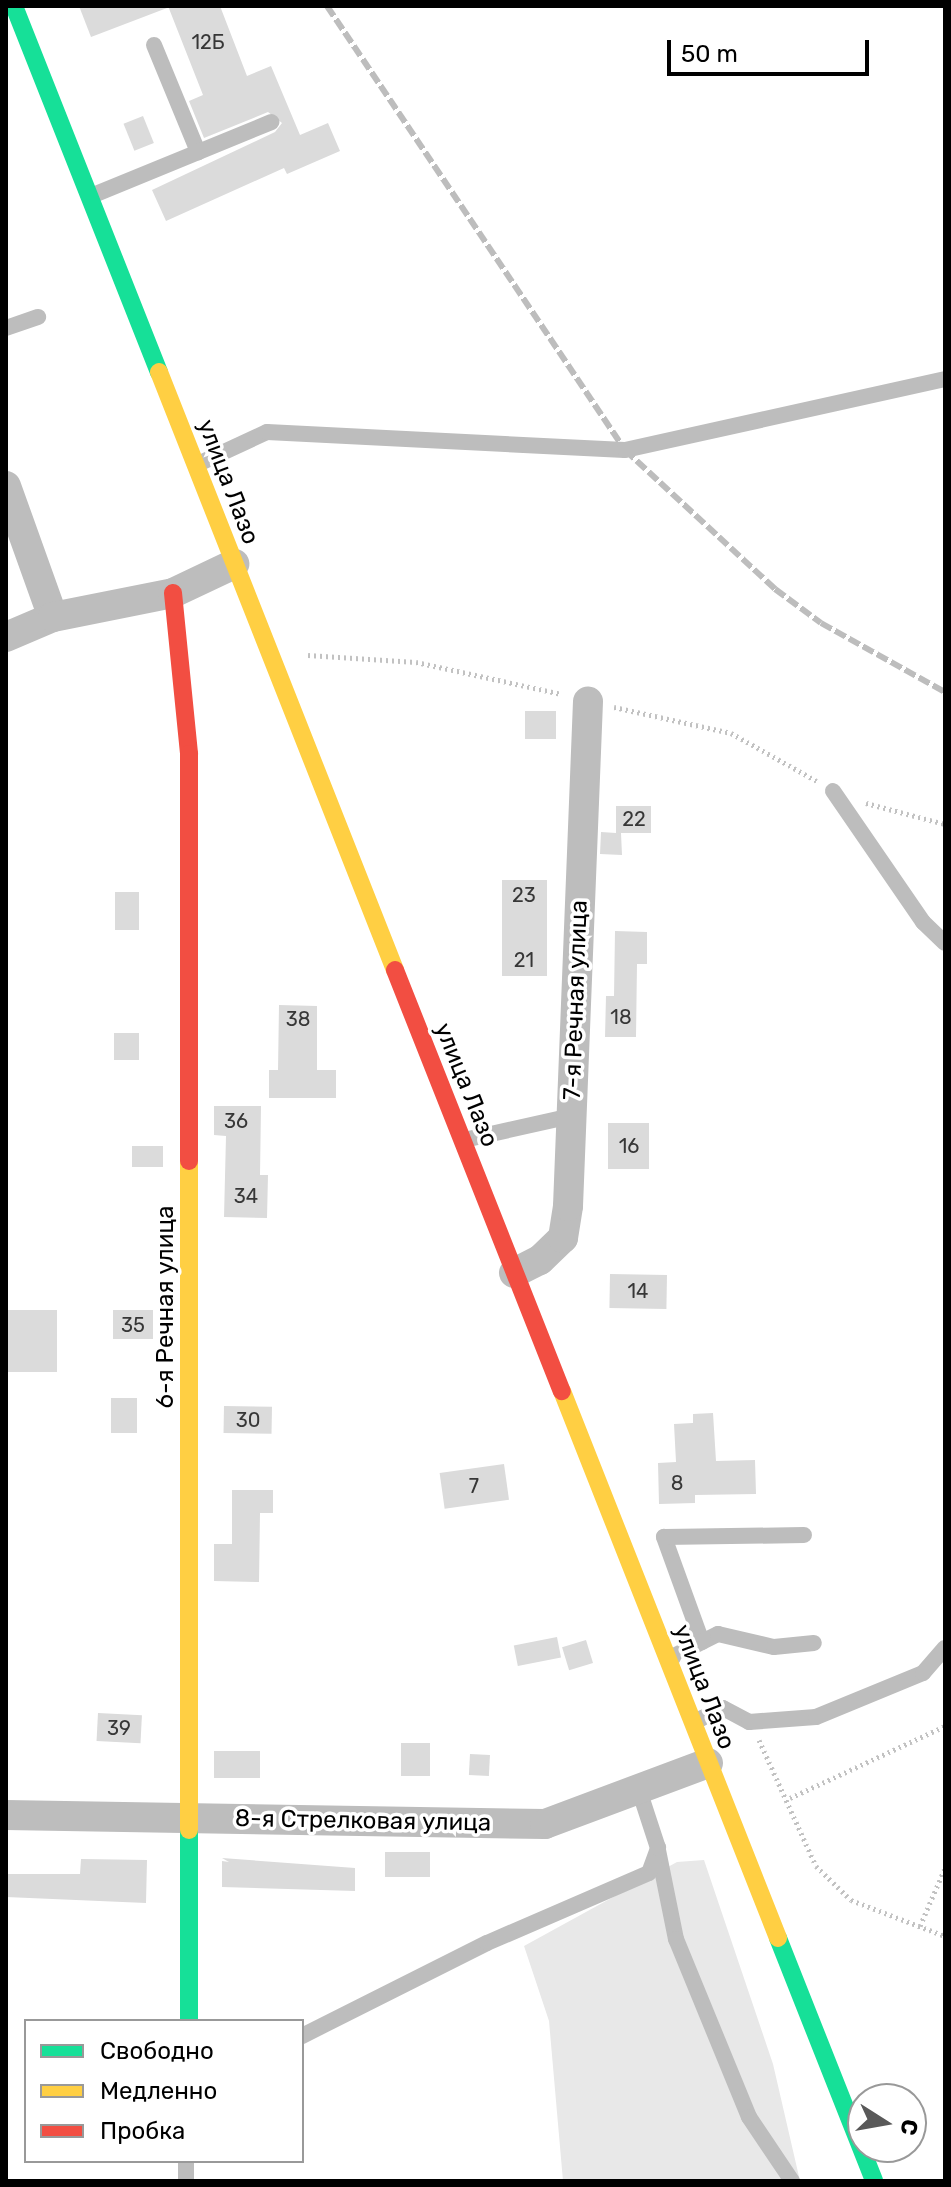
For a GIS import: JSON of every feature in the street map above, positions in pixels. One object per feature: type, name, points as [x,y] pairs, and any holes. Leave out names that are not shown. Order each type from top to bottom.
[{"type":"main road","name":"улица Лазо","points":[[14,6],[874,2181]]},
{"type":"main road","name":"6-я Речная улица","points":[[173,593],[189,754],[189,2019]]},
{"type":"street","points":[[6,486],[53,617]]},
{"type":"street","points":[[6,637],[53,617],[173,593],[234,564]]},
{"type":"street","name":"7-я Речная улица","points":[[514,1273],[540,1260],[563,1238],[588,701]]},
{"type":"street","name":"8-я Стрелковая улица","points":[[6,1815],[545,1824],[640,1793],[708,1763]]},
{"type":"lane","points":[[154,45],[198,152]]},
{"type":"lane","points":[[89,196],[271,122]]},
{"type":"lane","points":[[6,328],[38,317]]},
{"type":"lane","points":[[195,464],[267,432],[625,450],[945,379]]},
{"type":"lane","points":[[833,791],[923,922],[945,943]]},
{"type":"lane","points":[[462,1141],[571,1116]]},
{"type":"lane","points":[[702,1642],[664,1537],[804,1535]]},
{"type":"lane","points":[[668,1659],[718,1634],[774,1647],[814,1643]]},
{"type":"lane","points":[[692,1723],[723,1708],[749,1722],[816,1717],[923,1673],[945,1648]]},
{"type":"lane","points":[[640,1793],[658,1848],[676,1939],[749,2117],[792,2181]]},
{"type":"lane","points":[[304,2035],[487,1943],[649,1873],[658,1848]]},
{"type":"path","points":[[313,655],[416,662],[731,733],[833,791],[900,816],[945,824]]},
{"type":"path","points":[[749,1722],[790,1798],[816,1866],[851,1900],[945,1936]]},
{"type":"path","points":[[790,1798],[945,1726]]},
{"type":"path","points":[[920,1926],[945,1868]]},
{"type":"shaded area","points":[[704,1860],[773,2064],[800,2181],[563,2181],[549,2021],[524,1946],[677,1862]]},
{"type":"building","points":[[79,6],[167,6],[167,8],[91,37]]},
{"type":"building","points":[[168,6],[220,6],[247,76],[271,66],[300,135],[328,123],[340,151],[287,174],[284,168],[166,221],[152,190],[275,132],[282,123],[268,112],[204,138],[189,101],[203,95]]},
{"type":"building","points":[[143,116],[154,143],[134,151],[124,124]]},
{"type":"building","points":[[525,711],[556,711],[556,739],[525,739]]},
{"type":"building","points":[[616,806],[651,806],[651,833],[621,833],[622,855],[600,854],[601,832],[616,833]]},
{"type":"building","points":[[502,880],[547,880],[547,976],[502,976]]},
{"type":"building","points":[[115,892],[139,892],[139,930],[115,930]]},
{"type":"building","points":[[615,931],[647,932],[647,964],[637,964],[636,1037],[605,1037],[606,996],[614,996]]},
{"type":"building","points":[[279,1005],[317,1006],[317,1070],[336,1070],[336,1098],[269,1098],[269,1070],[278,1070]]},
{"type":"building","points":[[114,1033],[139,1033],[139,1060],[114,1060]]},
{"type":"building","points":[[214,1106],[261,1106],[260,1175],[268,1175],[267,1218],[224,1217],[226,1136],[214,1135]]},
{"type":"building","points":[[608,1123],[649,1123],[649,1169],[608,1169]]},
{"type":"building","points":[[132,1146],[163,1146],[163,1167],[132,1167]]},
{"type":"building","points":[[610,1274],[667,1275],[666,1309],[609,1308]]},
{"type":"building","points":[[6,1310],[57,1310],[57,1372],[6,1372]]},
{"type":"building","points":[[113,1310],[153,1310],[153,1339],[113,1339]]},
{"type":"building","points":[[111,1398],[137,1398],[137,1433],[111,1433]]},
{"type":"building","points":[[224,1406],[272,1407],[272,1434],[224,1433]]},
{"type":"building","points":[[713,1413],[716,1461],[755,1460],[756,1494],[695,1495],[695,1503],[659,1504],[658,1463],[676,1462],[674,1424],[693,1423],[693,1414]]},
{"type":"building","points":[[504,1464],[509,1500],[445,1509],[440,1473]]},
{"type":"building","points":[[232,1490],[273,1490],[273,1513],[260,1513],[259,1582],[214,1581],[214,1544],[232,1544]]},
{"type":"building","points":[[557,1637],[561,1658],[518,1666],[514,1645]]},
{"type":"building","points":[[586,1640],[593,1663],[569,1670],[562,1647]]},
{"type":"building","points":[[98,1713],[142,1715],[140,1743],[97,1741]]},
{"type":"building","points":[[401,1743],[430,1743],[430,1776],[401,1776]]},
{"type":"building","points":[[214,1751],[260,1751],[260,1778],[214,1778]]},
{"type":"building","points":[[470,1754],[490,1755],[489,1776],[469,1775]]},
{"type":"building","points":[[385,1852],[430,1852],[430,1877],[385,1877]]},
{"type":"building","points":[[222,1858],[355,1868],[355,1891],[222,1887],[222,1861],[229,1862]]},
{"type":"building","points":[[81,1859],[147,1860],[146,1903],[6,1897],[6,1874],[80,1874]]},
{"type":"railway","points":[[327,6],[625,450],[775,589],[821,623],[945,692]]},
{"type":"traffic: fast","points":[[14,6],[159,372]]},
{"type":"traffic: fast","points":[[189,1830],[189,2019]]},
{"type":"traffic: fast","points":[[778,1938],[874,2181]]},
{"type":"traffic: slow","points":[[159,372],[395,970]]},
{"type":"traffic: slow","points":[[189,1161],[189,1830]]},
{"type":"traffic: slow","points":[[562,1391],[778,1938]]},
{"type":"traffic: jam","points":[[173,593],[189,754],[189,1161]]},
{"type":"traffic: jam","points":[[395,970],[562,1391]]}]
